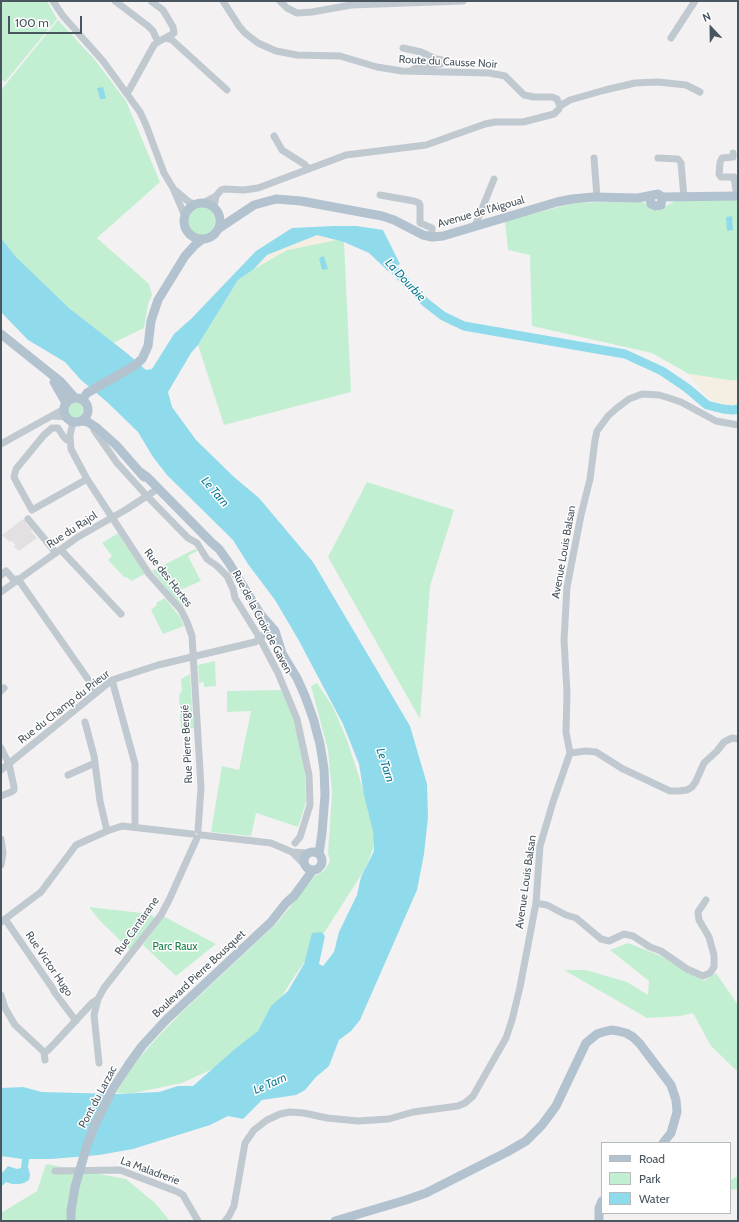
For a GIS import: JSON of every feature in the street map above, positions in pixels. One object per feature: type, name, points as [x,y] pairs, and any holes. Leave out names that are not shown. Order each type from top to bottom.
[{"type":"main road","points":[[684,197],[738,196]]},
{"type":"main road","name":"Avenue de l'Aigoual","points":[[218,229],[254,205],[265,201],[286,199],[387,218],[423,235],[432,237],[443,236],[557,202],[572,199],[597,197],[651,199],[656,206],[659,206],[665,199],[684,197]]},
{"type":"main road","points":[[185,256],[188,244],[188,234],[184,225],[184,214],[189,208],[199,203],[214,207],[219,216],[219,225],[214,234],[209,238],[203,239],[193,237],[188,234]]},
{"type":"main road","name":"Avenue de l'Aigoual","points":[[219,216],[226,218],[243,212]]},
{"type":"main road","points":[[70,415],[70,400],[81,397],[134,366],[142,359],[148,346],[151,321],[155,307],[163,291],[185,256],[203,239]]},
{"type":"main road","points":[[1,334],[81,397],[88,411],[105,428],[116,445]]},
{"type":"main road","points":[[1,338],[41,369],[55,383],[70,415],[93,425],[116,445],[145,479],[178,509]]},
{"type":"main road","points":[[70,415],[86,416],[88,411]]},
{"type":"main road","points":[[140,472],[147,477],[219,549],[261,615],[305,696],[317,732],[324,769],[325,794],[322,816],[315,844],[304,857],[307,867],[319,868],[322,863],[322,859],[319,854],[315,851],[309,852]]},
{"type":"main road","points":[[212,543],[220,562],[233,571]]},
{"type":"main road","points":[[319,854],[322,833],[322,816]]},
{"type":"main road","name":"Boulevard Pierre Bousquet","points":[[129,1064],[142,1046],[166,1020],[259,933],[286,903],[307,867]]},
{"type":"main road","points":[[335,1221],[412,1198],[448,1182],[507,1152],[526,1140],[534,1134],[550,1116],[586,1043],[597,1034],[611,1030],[626,1033],[633,1037],[671,1085],[676,1100],[677,1112],[671,1133],[664,1142]]},
{"type":"main road","name":"Pont du Larzac","points":[[71,1221],[75,1187],[86,1145],[112,1090],[129,1064]]},
{"type":"main road","points":[[599,1221],[599,1208],[601,1203]]},
{"type":"street","points":[[53,1],[63,16],[93,50],[127,94],[143,118],[164,173],[173,188],[184,214]]},
{"type":"street","points":[[115,1],[148,26],[161,40],[172,40],[227,90]]},
{"type":"street","name":"Route du Causse Noir","points":[[223,1],[245,33],[267,48],[287,54],[340,56],[377,67],[411,72],[500,75],[505,76],[524,95],[534,97],[552,97],[559,102],[560,106]]},
{"type":"street","points":[[280,1],[287,8],[297,13],[312,12],[351,5],[463,1]]},
{"type":"street","points":[[671,38],[695,1]]},
{"type":"street","points":[[127,94],[154,45],[174,32],[163,10],[152,2]]},
{"type":"street","points":[[403,48],[421,52],[436,59],[442,60],[441,64],[417,67],[411,72]]},
{"type":"street","points":[[173,188],[190,202],[199,203],[216,196],[221,190],[224,189],[244,190],[258,188],[346,155],[426,145],[485,124],[494,122],[514,123],[554,114],[560,106],[570,100],[635,83],[658,82],[686,85],[700,92]]},
{"type":"street","points":[[274,136],[282,150],[304,164],[309,169]]},
{"type":"street","points":[[733,153],[733,158],[722,158],[719,174],[721,177],[734,177],[738,196]]},
{"type":"street","points":[[594,158],[597,197]]},
{"type":"street","points":[[658,158],[678,159],[681,163],[684,197]]},
{"type":"street","points":[[475,226],[494,179]]},
{"type":"street","points":[[380,195],[414,200],[419,203],[420,223],[432,228],[432,237]]},
{"type":"street","points":[[214,207],[216,196]]},
{"type":"street","name":"Avenue Louis Balsan","points":[[225,1221],[234,1206],[245,1143],[254,1130],[267,1120],[280,1114],[290,1112],[358,1121],[389,1119],[413,1112],[458,1106],[465,1103],[473,1096],[506,1038],[512,1020],[520,987],[536,903],[540,846],[570,753],[566,732],[567,693],[564,640],[567,587],[580,515],[590,479],[597,431],[608,416],[617,408],[629,399],[642,394],[659,395],[669,398],[681,402],[716,421],[738,425]]},
{"type":"street","points":[[1,444],[53,416],[70,415],[70,441]]},
{"type":"street","points":[[70,441],[63,436],[58,428],[52,428],[44,435],[16,469],[14,476],[17,483],[32,510],[87,479]]},
{"type":"street","name":"Rue de la Croix de Gaven","points":[[94,430],[117,463],[147,496],[188,538],[197,543],[208,559],[220,562],[233,589],[235,598],[260,639],[284,685],[297,719],[309,775],[310,805],[300,837],[295,843]]},
{"type":"street","name":"Rue des Hortes","points":[[70,441],[71,449],[87,479],[112,518],[149,574],[180,610],[187,622],[192,636],[193,658]]},
{"type":"street","name":"Rue du Rajol","points":[[1,592],[78,536],[112,518],[156,490]]},
{"type":"street","points":[[28,519],[58,552],[121,614]]},
{"type":"street","points":[[1,574],[6,571],[13,579],[18,579],[97,692]]},
{"type":"street","name":"Rue du Champ du Prieur","points":[[1,770],[112,680],[158,665],[193,658],[255,642],[271,633]]},
{"type":"street","name":"Rue Pierre Bergié","points":[[193,658],[201,788],[197,834]]},
{"type":"street","points":[[112,680],[135,764],[135,827]]},
{"type":"street","points":[[85,722],[95,763],[100,801],[107,831]]},
{"type":"street","points":[[570,753],[586,751],[596,752],[623,769],[670,791],[679,791],[688,790],[692,787],[704,763],[718,751],[724,742],[732,738],[738,739]]},
{"type":"street","points":[[1,748],[9,764],[14,787],[14,790],[1,796]]},
{"type":"street","points":[[68,775],[95,763]]},
{"type":"street","points":[[3,921],[41,892],[76,845],[122,826],[271,843],[292,852],[307,867]]},
{"type":"street","name":"Rue Cantarane","points":[[98,1063],[94,1015],[98,999],[104,988],[161,915],[169,900],[197,834]]},
{"type":"street","points":[[1,839],[3,853],[1,865]]},
{"type":"street","points":[[292,852],[309,852]]},
{"type":"street","points":[[536,903],[547,905],[566,915],[576,918],[601,939],[609,941],[624,934],[633,936],[650,947],[661,951],[687,969],[703,976],[710,973],[714,967],[714,955],[709,937],[700,920],[698,912],[706,900]]},
{"type":"street","name":"Rue Victor Hugo","points":[[3,921],[76,1021]]},
{"type":"street","points":[[1,995],[3,1011],[14,1025],[44,1052],[45,1060]]},
{"type":"street","name":"Rue Cantarane","points":[[44,1052],[54,1044],[92,1003],[98,999]]},
{"type":"street","name":"La Maladrerie","points":[[55,1171],[120,1170],[178,1192],[185,1197],[198,1221]]},
{"type":"shaded area","points":[[23,519],[33,530],[31,531],[37,538],[19,551],[15,548],[14,546],[16,544],[13,543],[13,541],[10,542],[2,535]]},
{"type":"green space","points":[[2,1],[47,1],[57,19],[5,82],[1,79]]},
{"type":"green space","points":[[58,20],[95,60],[126,101],[160,182],[97,238],[149,284],[152,295],[148,304],[144,328],[113,343],[69,308],[16,258],[1,238],[1,90]]},
{"type":"green space","points":[[738,199],[738,379],[734,381],[689,374],[652,353],[532,326],[530,255],[508,250],[505,221],[574,203],[636,201],[645,203],[657,211],[675,201]]},
{"type":"green space","points":[[201,207],[211,211],[215,221],[211,231],[201,235],[191,231],[187,221],[191,211]]},
{"type":"green space","points":[[336,240],[344,242],[351,392],[224,425],[198,345],[238,280],[287,250]]},
{"type":"green space","points":[[75,402],[81,404],[83,410],[81,416],[75,418],[69,416],[67,410],[69,404]]},
{"type":"green space","points":[[367,482],[454,510],[430,586],[420,719],[328,557]]},
{"type":"green space","points":[[118,533],[145,574],[131,581],[127,577],[125,578],[108,560],[112,556],[102,543]]},
{"type":"green space","points":[[195,549],[197,551],[188,556],[201,581],[178,591],[184,606],[182,607],[152,571]]},
{"type":"green space","points":[[165,598],[180,617],[184,626],[163,634],[151,610],[157,605],[156,603]]},
{"type":"green space","points":[[215,661],[216,686],[204,687],[204,682],[199,683],[198,665]]},
{"type":"green space","points":[[190,674],[192,706],[181,708],[192,707],[194,728],[181,730],[179,695],[182,690],[181,679]]},
{"type":"green space","points":[[317,683],[333,707],[347,740],[375,826],[373,849],[365,869],[256,1037],[219,1066],[182,1083],[134,1093],[116,1093],[134,1064],[155,1040],[181,1013],[277,923],[315,876],[324,871],[330,861],[328,853],[332,792],[328,750],[311,686]]},
{"type":"green space","points":[[282,690],[294,719],[305,773],[306,802],[298,827],[256,813],[251,836],[211,832],[222,766],[239,770],[251,711],[227,712],[227,691]]},
{"type":"green space","points":[[89,907],[150,914],[154,919],[130,950],[101,922]]},
{"type":"green space","name":"Parc Raux","points":[[163,916],[216,944],[176,976],[143,945]]},
{"type":"green space","points":[[628,943],[661,956],[704,981],[716,973],[738,1005],[738,1072],[711,1046],[693,1013],[680,1016],[647,1018],[564,970],[586,970],[627,982],[648,995],[649,981],[610,950]]},
{"type":"green space","points":[[46,1164],[126,1179],[155,1203],[170,1221],[1,1221],[1,1213],[37,1191]]},
{"type":"green space","points":[[735,1177],[738,1177],[738,1189],[731,1190],[731,1180]]},
{"type":"sand","points":[[317,235],[336,240],[287,250],[254,269],[267,255]]},
{"type":"sand","points":[[689,374],[734,381],[738,379],[738,404],[730,406],[712,400],[705,395]]},
{"type":"water","points":[[103,87],[106,98],[100,99],[97,88]]},
{"type":"water","points":[[732,216],[733,230],[727,231],[726,217]]},
{"type":"water","name":"Le Tarn","points":[[357,226],[383,230],[400,264],[388,271],[369,253],[344,242],[317,235],[267,255],[254,269],[238,280],[168,392],[172,407],[196,440],[234,477],[259,498],[313,562],[410,726],[427,784],[428,817],[424,854],[417,890],[360,1020],[351,1031],[339,1040],[329,1066],[316,1077],[305,1090],[296,1095],[262,1100],[243,1119],[228,1116],[210,1125],[133,1149],[99,1155],[51,1159],[29,1159],[29,1180],[19,1184],[6,1182],[1,1187],[1,1173],[8,1166],[17,1169],[21,1168],[22,1159],[1,1156],[1,1088],[23,1087],[42,1092],[117,1094],[159,1092],[178,1086],[193,1086],[258,1031],[271,1006],[288,991],[304,964],[312,933],[321,932],[325,936],[319,964],[323,966],[334,952],[339,932],[357,895],[361,877],[374,851],[373,831],[364,795],[359,764],[343,724],[298,639],[275,600],[248,564],[233,540],[167,475],[153,457],[138,432],[107,402],[81,380],[65,362],[28,340],[1,312],[1,238],[16,257],[69,308],[146,370],[152,369],[174,334],[192,318],[256,251],[292,228]]},
{"type":"water","points":[[324,256],[328,269],[322,270],[319,258]]},
{"type":"waterway","name":"La Dourbie","points":[[385,260],[425,302],[443,316],[464,326],[625,354],[662,371],[687,388],[707,405],[723,409],[738,409]]}]
